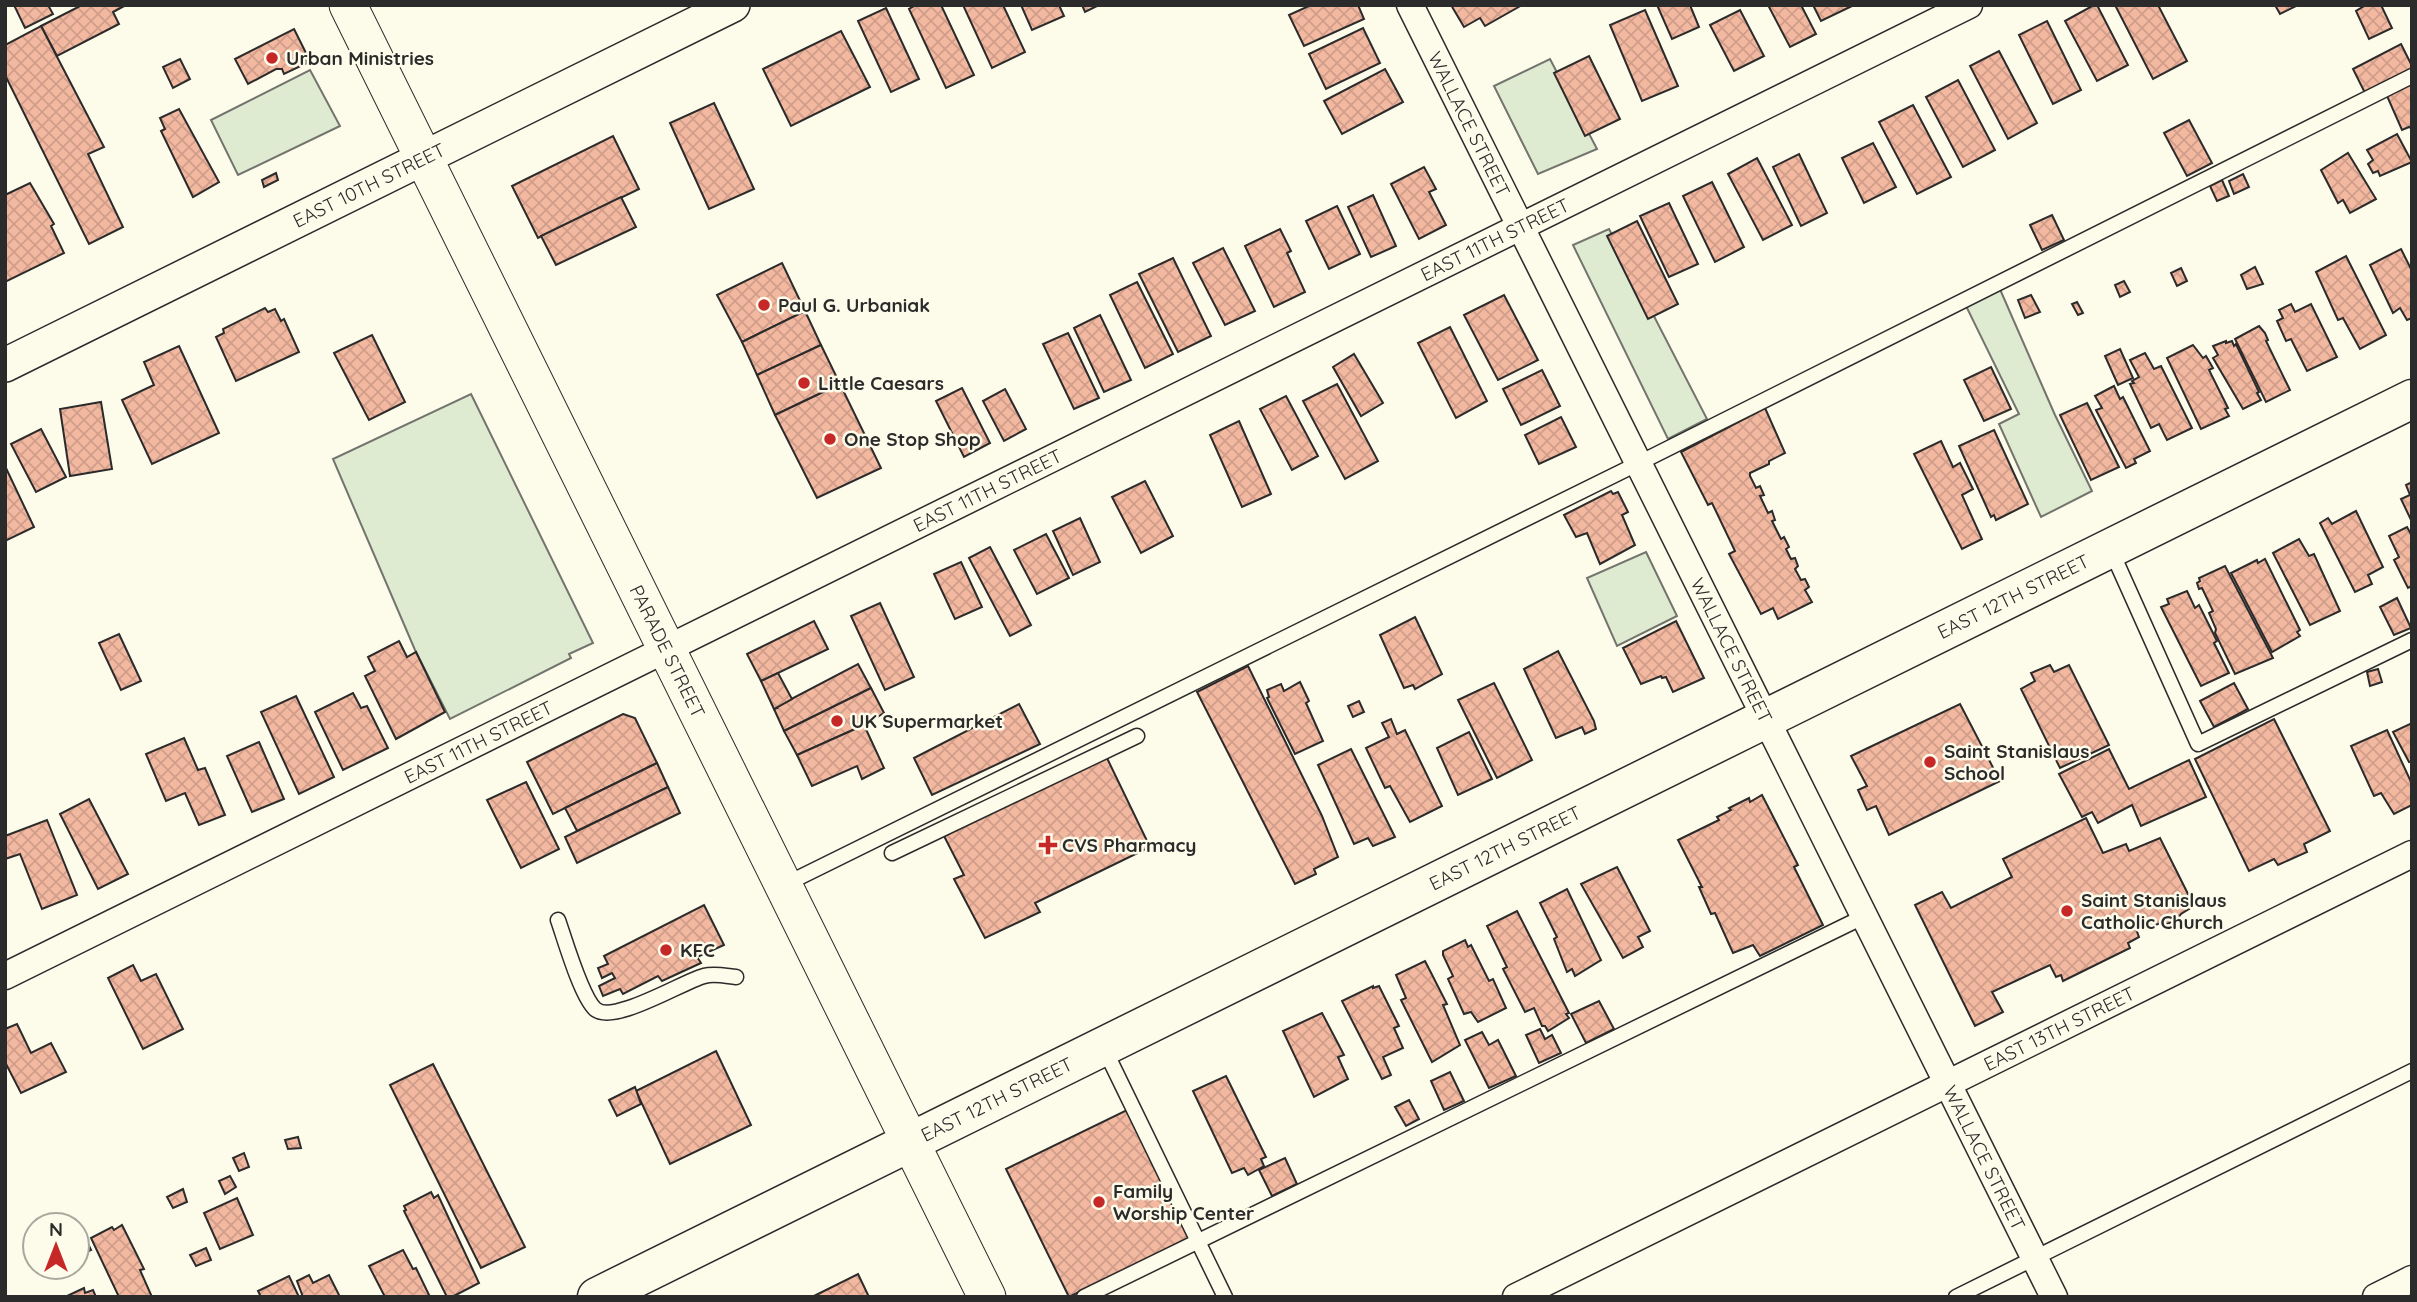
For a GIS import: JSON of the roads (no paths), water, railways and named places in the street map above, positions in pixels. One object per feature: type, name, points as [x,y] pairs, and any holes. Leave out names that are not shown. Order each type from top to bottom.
[{"type":"main road","name":"PARADE STREET","points":[[348,5],[987,1297]]},
{"type":"main road","name":"EAST 12TH STREET","points":[[597,1297],[2412,399]]},
{"type":"street","name":"EAST 10TH STREET","points":[[5,365],[733,5]]},
{"type":"street","name":"WALLACE STREET","points":[[1410,5],[2054,1297]]},
{"type":"street","name":"EAST 11TH STREET","points":[[5,976],[1969,5]]},
{"type":"street","name":"EAST 13TH STREET","points":[[1516,1297],[2412,854]]},
{"type":"street","points":[[2376,1297],[2412,1279]]},
{"type":"lane","points":[[782,885],[1637,464],[2412,76]]},
{"type":"lane","points":[[2110,548],[2198,744],[2412,639]]},
{"type":"lane","points":[[892,853],[1137,736]]},
{"type":"lane","points":[[1084,1297],[1863,916]]},
{"type":"lane","points":[[558,920],[583,987],[593,1008],[600,1013],[612,1014],[632,1008],[681,984],[708,975],[736,977]]},
{"type":"lane","points":[[1103,1046],[1225,1297]]},
{"type":"lane","points":[[1956,1297],[2412,1071]]},
{"type":"place","name":"Urban Ministries","points":[[272,58]]},
{"type":"place","name":"Paul G. Urbaniak","points":[[764,305]]},
{"type":"place","name":"Little Caesars","points":[[804,383]]},
{"type":"place","name":"One Stop Shop","points":[[830,439]]},
{"type":"place","name":"UK Supermarket","points":[[837,721]]},
{"type":"place","name":"Saint Stanislaus School","points":[[1930,762]]},
{"type":"place","name":"CVS Pharmacy","points":[[1048,845]]},
{"type":"place","name":"Saint Stanislaus Catholic Church","points":[[2067,911]]},
{"type":"place","name":"KFC","points":[[666,950]]},
{"type":"place","name":"Family Worship Center","points":[[1099,1202]]}]
